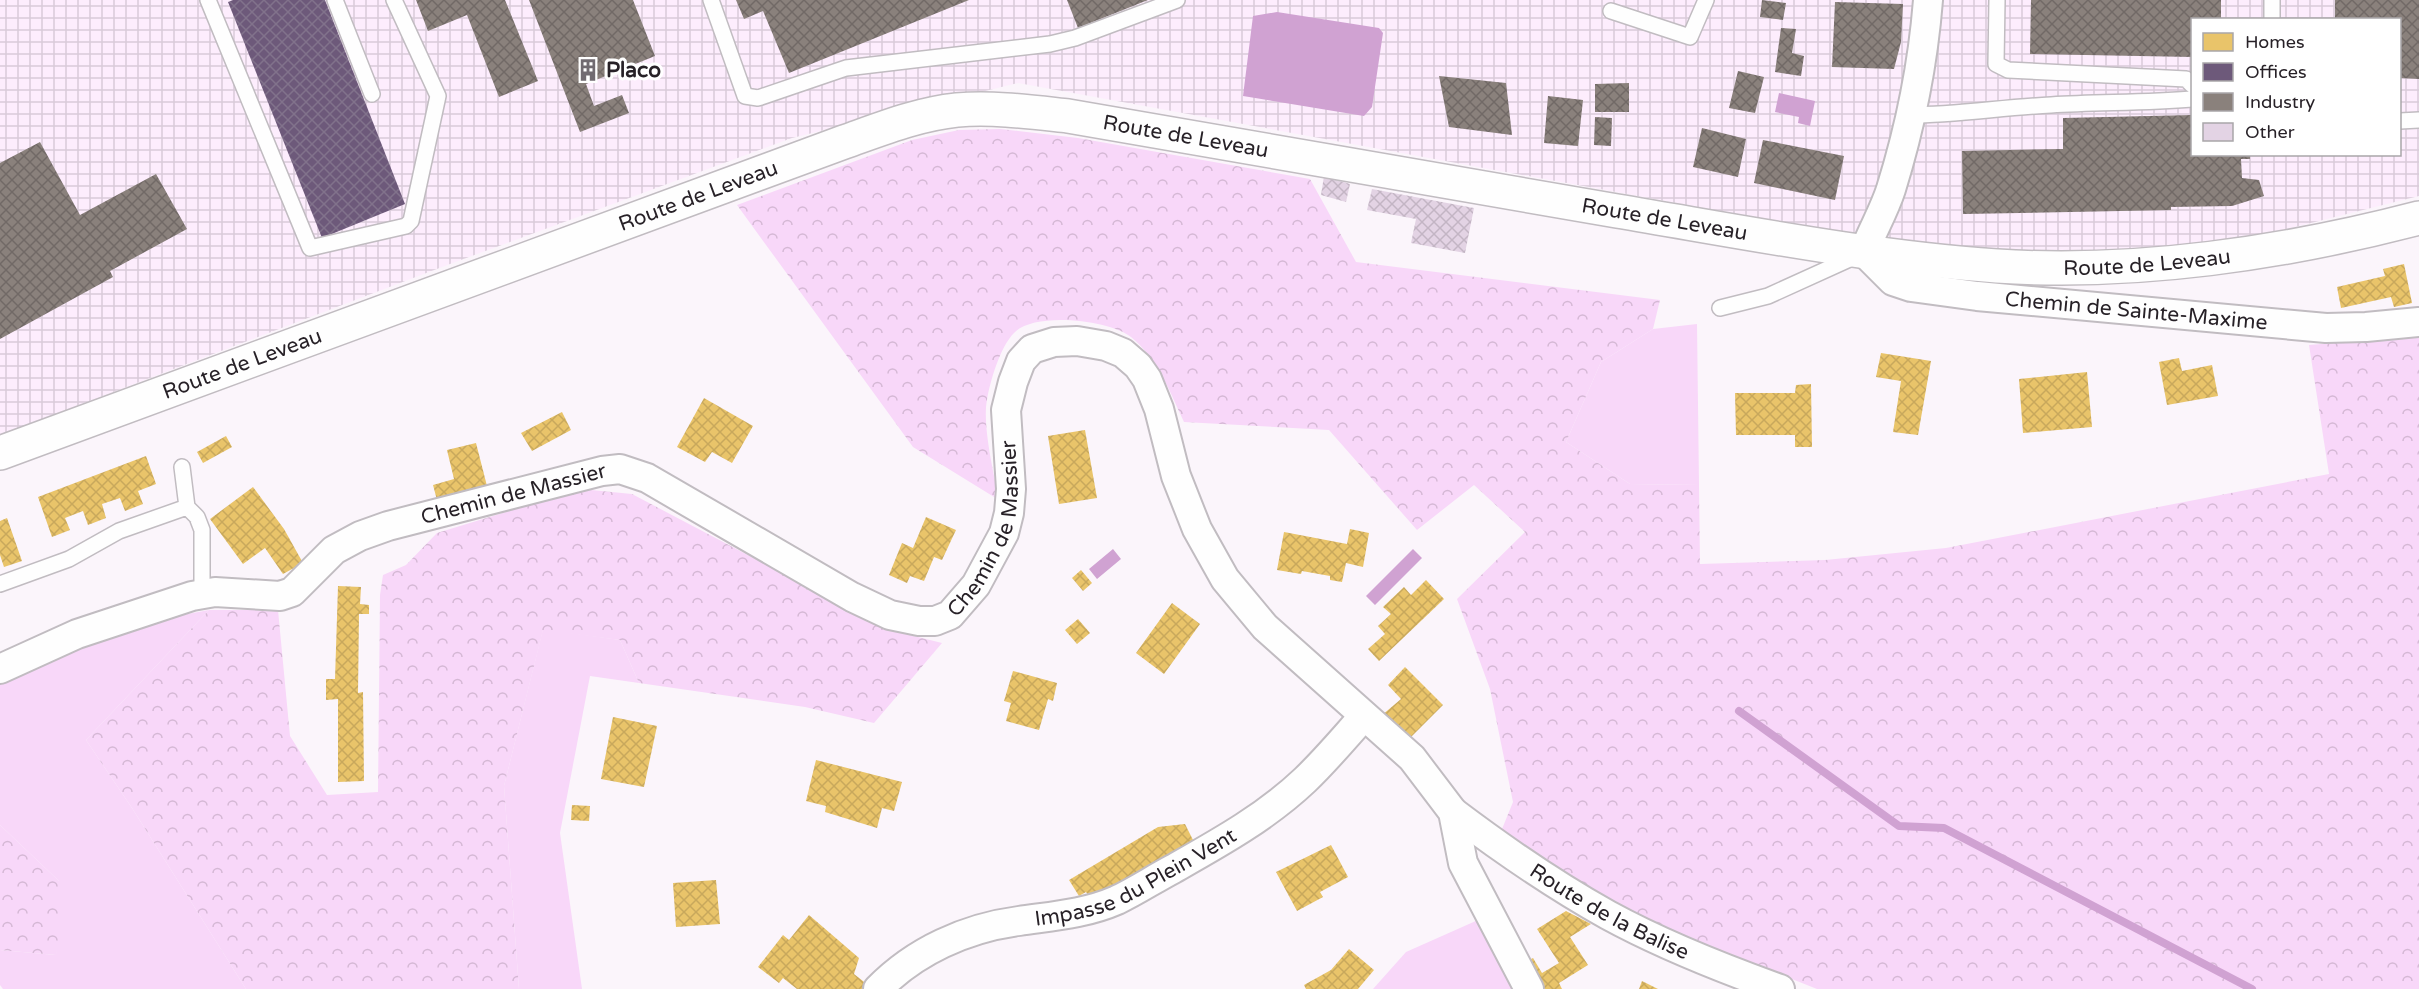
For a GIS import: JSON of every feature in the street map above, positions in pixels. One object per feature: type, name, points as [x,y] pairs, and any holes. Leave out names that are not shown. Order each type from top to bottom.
[{"type":"street","points":[[1864,252],[1890,190],[1910,116],[1921,64],[1928,0]]},
{"type":"street","name":"Route de Leveau","points":[[0,453],[844,142],[913,118],[956,110],[1005,109],[1068,116],[1864,252],[2000,266],[2137,265],[2262,252],[2347,237],[2419,218]]},
{"type":"street","name":"Chemin de Sainte-Maxime","points":[[1864,252],[1893,281],[1911,287],[1977,296],[2326,328],[2419,322]]},
{"type":"street","name":"Chemin de Massier","points":[[0,669],[77,633],[192,596],[215,592],[280,596],[292,592],[334,550],[360,536],[388,526],[602,471],[620,469],[647,478],[852,597],[890,615],[919,621],[935,621],[950,615],[970,593],[1004,533],[1011,489],[1006,410],[1021,361],[1032,349],[1054,342],[1077,341],[1115,349],[1138,366],[1160,409],[1176,476],[1197,529],[1225,579],[1265,627],[1412,758],[1453,812],[1463,863],[1528,989]]},
{"type":"street","name":"Impasse du Plein Vent","points":[[878,989],[909,962],[933,947],[1017,921],[1075,914],[1117,900],[1241,831],[1304,780],[1364,716]]},
{"type":"street","name":"Route de la Balise","points":[[1453,812],[1503,849],[1609,915],[1726,970],[1780,989]]},
{"type":"lane","points":[[208,0],[310,248],[406,226],[411,221],[438,96],[394,0]]},
{"type":"lane","points":[[335,0],[372,94]]},
{"type":"lane","points":[[711,0],[745,96],[758,98],[846,68],[1050,44],[1075,38],[1177,0]]},
{"type":"lane","points":[[1611,11],[1690,37],[1706,0]]},
{"type":"lane","points":[[1997,0],[1996,64],[2008,70],[2186,79],[2191,84]]},
{"type":"lane","points":[[2272,0],[2272,18]]},
{"type":"lane","points":[[1910,116],[2049,105],[2191,99]]},
{"type":"lane","points":[[2401,121],[2419,120]]},
{"type":"lane","points":[[1720,308],[1768,296],[1864,252]]},
{"type":"lane","points":[[182,468],[187,507],[197,517],[201,530],[202,594]]},
{"type":"lane","points":[[0,584],[69,559],[119,531],[187,507]]},
{"type":"shaded area","points":[[0,0],[2419,0],[2419,196],[2275,232],[2179,246],[2115,251],[2033,252],[1962,247],[1829,231],[1018,83],[792,138],[450,264],[0,435]]},
{"type":"shaded area","points":[[1277,12],[1379,28],[1383,33],[1372,107],[1364,116],[1243,96],[1253,16]]},
{"type":"shaded area","points":[[1779,93],[1815,101],[1810,126],[1798,123],[1799,117],[1775,112]]},
{"type":"shaded area","points":[[1113,549],[1121,559],[1097,579],[1089,569]]},
{"type":"shaded area","points":[[1413,549],[1422,558],[1375,605],[1366,596]]},
{"type":"green space","points":[[1000,129],[1078,138],[1310,179],[1356,262],[1660,300],[1653,329],[1601,362],[1566,442],[1630,484],[1699,485],[1700,564],[1825,560],[1946,548],[2329,474],[2309,345],[2419,336],[2419,989],[1817,989],[1660,927],[1564,877],[1500,834],[1513,802],[1490,689],[1457,599],[1525,532],[1474,485],[1417,530],[1329,430],[1184,422],[1156,366],[1149,355],[1131,337],[1121,331],[1090,322],[1054,320],[1024,326],[1014,333],[1004,347],[993,375],[987,400],[986,422],[999,500],[913,447],[737,205],[912,140],[959,130]]},
{"type":"green space","points":[[1697,324],[1699,485],[1630,484],[1566,442],[1601,362],[1653,329]]},
{"type":"green space","points":[[581,489],[632,494],[890,630],[942,643],[874,723],[805,707],[639,683],[620,640],[543,630],[504,786],[519,989],[246,989],[132,808],[86,740],[209,610],[278,610],[290,736],[327,795],[378,792],[380,595],[383,575],[406,565],[437,533]]},
{"type":"green space","points":[[209,610],[86,740],[132,808],[246,989],[3,989],[0,985],[0,950],[56,955],[59,881],[0,825],[0,679],[139,623]]},
{"type":"green space","points":[[543,629],[620,640],[639,683],[590,676],[560,833],[582,989],[519,989],[504,786]]},
{"type":"green space","points":[[0,825],[59,881],[60,933],[56,955],[0,950]]},
{"type":"green space","points":[[1478,920],[1514,989],[1373,989],[1406,952]]},
{"type":"building: Homes","points":[[2404,264],[2412,303],[2394,307],[2391,297],[2341,308],[2337,287],[2385,276],[2383,269]]},
{"type":"building: Homes","points":[[1881,353],[1931,361],[1918,435],[1893,432],[1901,381],[1876,377]]},
{"type":"building: Homes","points":[[2179,358],[2182,371],[2212,365],[2218,396],[2167,405],[2159,362]]},
{"type":"building: Homes","points":[[2087,372],[2092,427],[2023,433],[2019,379]]},
{"type":"building: Homes","points":[[1811,384],[1812,447],[1795,447],[1795,435],[1736,435],[1735,393],[1795,393],[1796,385]]},
{"type":"building: Homes","points":[[704,398],[753,426],[732,463],[712,452],[705,462],[677,447]]},
{"type":"building: Homes","points":[[562,412],[571,430],[532,451],[521,433]]},
{"type":"building: Homes","points":[[1085,430],[1097,498],[1059,504],[1048,436]]},
{"type":"building: Homes","points":[[226,436],[232,447],[203,463],[197,452]]},
{"type":"building: Homes","points":[[476,443],[487,486],[437,500],[433,485],[454,479],[447,450]]},
{"type":"building: Homes","points":[[146,456],[156,484],[138,491],[143,504],[125,511],[120,498],[102,504],[106,518],[88,525],[83,511],[65,518],[70,530],[52,537],[38,497]]},
{"type":"building: Homes","points":[[253,487],[284,529],[303,563],[283,574],[265,548],[243,564],[210,519]]},
{"type":"building: Homes","points":[[926,517],[956,530],[942,560],[934,557],[924,581],[910,576],[907,583],[889,575],[902,543],[913,548]]},
{"type":"building: Homes","points":[[7,518],[22,561],[4,567],[0,555],[0,521]]},
{"type":"building: Homes","points":[[1350,529],[1369,533],[1363,567],[1346,563],[1342,582],[1330,580],[1330,576],[1302,571],[1301,574],[1277,570],[1284,532],[1347,544]]},
{"type":"building: Homes","points":[[1081,570],[1092,583],[1083,591],[1072,578]]},
{"type":"building: Homes","points":[[1426,580],[1444,599],[1379,661],[1368,649],[1385,634],[1378,626],[1391,614],[1383,607],[1404,587],[1411,595]]},
{"type":"building: Homes","points":[[338,586],[361,587],[360,604],[369,605],[369,614],[359,614],[358,693],[363,692],[364,781],[338,782],[338,699],[326,700],[326,679],[335,679]]},
{"type":"building: Homes","points":[[1172,603],[1200,624],[1164,674],[1136,653]]},
{"type":"building: Homes","points":[[1078,619],[1090,633],[1077,644],[1065,630]]},
{"type":"building: Homes","points":[[1405,667],[1443,705],[1410,738],[1381,716],[1401,699],[1388,685]]},
{"type":"building: Homes","points":[[1013,671],[1057,683],[1053,701],[1048,699],[1039,730],[1006,721],[1011,703],[1004,701]]},
{"type":"building: Homes","points":[[613,717],[657,726],[644,787],[601,779]]},
{"type":"building: Homes","points":[[816,760],[902,782],[894,811],[882,808],[877,828],[825,812],[826,806],[806,801]]},
{"type":"building: Homes","points":[[572,805],[590,806],[589,821],[571,820]]},
{"type":"building: Homes","points":[[1185,824],[1195,844],[1091,899],[1086,892],[1079,896],[1069,880],[1158,827]]},
{"type":"building: Homes","points":[[1331,845],[1348,877],[1320,892],[1323,897],[1297,911],[1276,872]]},
{"type":"building: Homes","points":[[716,880],[720,924],[676,927],[673,883]]},
{"type":"building: Homes","points":[[1566,911],[1591,924],[1570,937],[1588,965],[1559,983],[1562,989],[1541,989],[1525,962],[1533,958],[1542,973],[1559,963],[1537,929]]},
{"type":"building: Homes","points":[[809,915],[859,958],[854,974],[873,989],[797,989],[783,978],[779,983],[758,967],[783,935],[789,940]]},
{"type":"building: Homes","points":[[1349,949],[1374,970],[1358,989],[1306,989],[1304,985],[1331,970]]},
{"type":"building: Homes","points":[[1642,981],[1658,989],[1639,989]]},
{"type":"building: Offices","points":[[233,0],[325,0],[405,204],[322,238],[228,2]]},
{"type":"building: Industry","points":[[416,0],[505,0],[538,81],[499,97],[467,15],[428,31]]},
{"type":"building: Industry","name":"Placo","points":[[529,0],[633,0],[655,56],[586,84],[594,106],[622,95],[629,113],[580,132]]},
{"type":"building: Industry","points":[[736,0],[969,0],[789,73],[763,11],[744,19]]},
{"type":"building: Industry","points":[[1067,0],[1148,0],[1078,28]]},
{"type":"building: Industry","points":[[1762,0],[1786,3],[1783,20],[1760,17]]},
{"type":"building: Industry","points":[[2031,0],[2221,0],[2221,18],[2191,18],[2191,57],[2030,54]]},
{"type":"building: Industry","points":[[2335,0],[2419,0],[2419,79],[2401,78],[2401,18],[2335,18]]},
{"type":"building: Industry","points":[[1835,2],[1903,4],[1901,42],[1894,69],[1832,67]]},
{"type":"building: Industry","points":[[1781,28],[1796,29],[1792,53],[1804,56],[1801,76],[1775,72]]},
{"type":"building: Industry","points":[[1738,71],[1764,77],[1755,113],[1729,108]]},
{"type":"building: Industry","points":[[1439,76],[1506,83],[1512,135],[1449,127]]},
{"type":"building: Industry","points":[[1629,83],[1629,112],[1595,112],[1595,84]]},
{"type":"building: Industry","points":[[1548,96],[1583,100],[1578,146],[1544,143]]},
{"type":"building: Industry","points":[[2191,115],[2191,156],[2250,156],[2250,159],[2241,159],[2242,178],[2259,180],[2264,196],[2232,206],[2171,207],[2171,210],[1963,214],[1962,151],[2063,149],[2063,118]]},
{"type":"building: Industry","points":[[1595,117],[1612,118],[1611,146],[1594,145]]},
{"type":"building: Industry","points":[[1702,128],[1746,139],[1738,177],[1693,167]]},
{"type":"building: Industry","points":[[1763,140],[1844,156],[1835,200],[1754,183]]},
{"type":"building: Industry","points":[[40,142],[80,215],[156,174],[187,229],[110,271],[113,277],[0,339],[0,163]]},
{"type":"building: Other","points":[[1324,176],[1350,184],[1346,202],[1321,195]]},
{"type":"building: Other","points":[[1372,189],[1474,208],[1465,253],[1411,243],[1416,219],[1367,210]]},
{"type":"waterway","points":[[1739,711],[1899,826],[1944,828],[2252,989]]},
{"type":"place","name":"Placo","points":[[588,70]]}]
